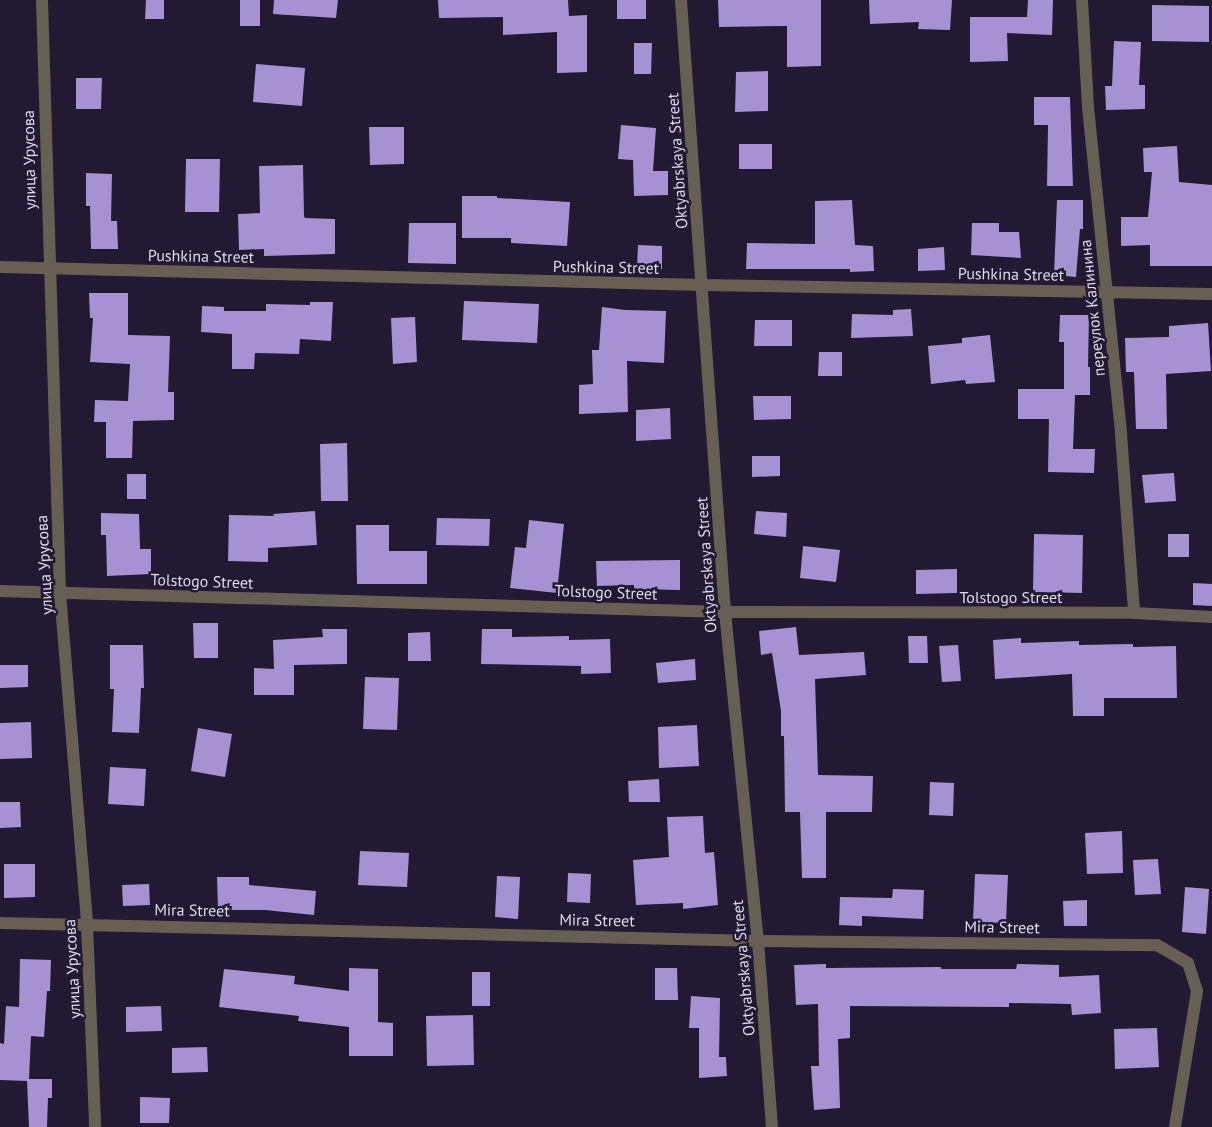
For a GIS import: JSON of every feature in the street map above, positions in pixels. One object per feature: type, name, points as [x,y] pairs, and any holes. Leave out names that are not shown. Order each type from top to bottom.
[{"type":"street","name":"улица Урусова","points":[[42,0],[48,269],[60,593],[87,924],[96,1127]]},
{"type":"street","name":"Oktyabrskaya Street","points":[[681,0],[725,612],[758,941],[772,1127]]},
{"type":"street","name":"переулок Калинина","points":[[1082,0],[1088,108],[1121,434],[1134,614]]},
{"type":"street","name":"Pushkina Street","points":[[0,267],[703,286],[1212,294]]},
{"type":"street","name":"Tolstogo Street","points":[[0,591],[725,612],[1134,614],[1212,617]]},
{"type":"street","name":"Mira Street","points":[[0,923],[758,941],[1157,945],[1188,963],[1197,991],[1175,1127]]},
{"type":"building","points":[[146,0],[164,0],[164,19],[145,19]]},
{"type":"building","points":[[240,0],[260,0],[260,26],[240,26]]},
{"type":"building","points":[[274,0],[338,0],[336,18],[273,14]]},
{"type":"building","points":[[438,0],[568,0],[569,16],[587,15],[587,72],[557,73],[557,32],[503,35],[503,17],[439,18]]},
{"type":"building","points":[[617,0],[646,0],[646,19],[617,19]]},
{"type":"building","points":[[718,0],[821,0],[821,66],[787,67],[787,26],[719,27]]},
{"type":"building","points":[[869,0],[952,0],[950,30],[918,29],[919,22],[870,24]]},
{"type":"building","points":[[1028,0],[1053,0],[1052,35],[1007,33],[1008,61],[970,62],[970,17],[1027,17]]},
{"type":"building","points":[[1152,5],[1209,6],[1209,42],[1152,41]]},
{"type":"building","points":[[1114,41],[1141,42],[1139,85],[1145,85],[1145,109],[1106,110],[1105,86],[1112,86]]},
{"type":"building","points":[[634,43],[652,43],[651,74],[634,74]]},
{"type":"building","points":[[256,64],[305,68],[302,106],[253,102]]},
{"type":"building","points":[[768,71],[768,111],[735,112],[736,72]]},
{"type":"building","points":[[76,78],[102,78],[101,109],[76,109]]},
{"type":"building","points":[[1034,97],[1070,97],[1073,186],[1047,186],[1048,125],[1034,125]]},
{"type":"building","points":[[621,125],[656,128],[653,171],[668,171],[668,195],[634,196],[633,160],[618,159]]},
{"type":"building","points":[[369,127],[404,127],[404,164],[370,165]]},
{"type":"building","points":[[739,144],[772,144],[772,169],[739,169]]},
{"type":"building","points":[[1177,146],[1179,182],[1212,185],[1212,266],[1150,266],[1150,245],[1121,246],[1121,217],[1148,217],[1152,172],[1144,172],[1143,148]]},
{"type":"building","points":[[186,159],[220,159],[219,212],[185,212]]},
{"type":"building","points":[[303,165],[304,216],[305,218],[335,219],[335,254],[264,256],[264,249],[239,250],[238,214],[260,213],[259,166]]},
{"type":"building","points":[[86,173],[112,174],[111,221],[117,221],[118,249],[91,249],[90,206],[86,206]]},
{"type":"building","points":[[462,196],[497,196],[497,198],[570,202],[567,246],[511,243],[511,238],[462,238]]},
{"type":"building","points":[[852,200],[855,245],[873,246],[874,271],[850,272],[850,269],[746,269],[747,243],[815,244],[815,201]]},
{"type":"building","points":[[1057,200],[1083,200],[1083,229],[1080,229],[1076,277],[1054,275]]},
{"type":"building","points":[[409,223],[456,223],[456,264],[408,263]]},
{"type":"building","points":[[972,223],[999,223],[999,232],[1019,232],[1021,258],[971,255]]},
{"type":"building","points":[[638,245],[662,246],[662,269],[637,268]]},
{"type":"building","points":[[944,247],[945,270],[918,271],[918,249]]},
{"type":"building","points":[[89,293],[128,293],[128,335],[170,336],[168,392],[174,392],[174,420],[133,421],[132,458],[106,458],[106,422],[94,422],[95,400],[128,401],[130,364],[90,362],[93,318],[90,318]]},
{"type":"building","points":[[464,301],[539,304],[537,343],[462,340]]},
{"type":"building","points":[[310,302],[333,302],[331,341],[300,339],[299,354],[255,353],[254,369],[232,369],[232,334],[201,332],[202,306],[224,307],[224,311],[266,311],[266,304],[310,305]]},
{"type":"building","points":[[602,307],[625,310],[666,311],[664,363],[627,361],[628,412],[579,414],[579,385],[593,384],[592,350],[599,350]]},
{"type":"building","points":[[911,309],[913,336],[851,338],[852,314],[893,315],[893,310]]},
{"type":"building","points":[[1060,315],[1089,315],[1088,367],[1090,367],[1090,395],[1075,395],[1073,449],[1095,449],[1094,473],[1048,472],[1049,419],[1018,419],[1018,389],[1064,389],[1064,342],[1059,342]]},
{"type":"building","points":[[415,317],[417,362],[393,364],[391,318]]},
{"type":"building","points":[[755,320],[792,320],[792,346],[754,346]]},
{"type":"building","points":[[1208,323],[1211,371],[1166,374],[1167,429],[1136,429],[1134,372],[1126,372],[1125,338],[1169,337],[1169,326]]},
{"type":"building","points":[[990,335],[995,382],[966,384],[965,380],[931,384],[928,346],[962,343],[962,338]]},
{"type":"building","points":[[819,352],[842,352],[842,376],[818,376]]},
{"type":"building","points":[[753,396],[791,396],[791,419],[754,420]]},
{"type":"building","points":[[670,408],[671,439],[636,441],[636,410]]},
{"type":"building","points":[[347,443],[348,501],[321,501],[320,444]]},
{"type":"building","points":[[752,456],[780,456],[780,476],[752,477]]},
{"type":"building","points":[[1174,473],[1176,501],[1145,503],[1142,475]]},
{"type":"building","points":[[127,474],[146,474],[146,499],[127,499]]},
{"type":"building","points":[[315,511],[317,545],[268,548],[268,562],[228,561],[229,515],[274,516],[273,514]]},
{"type":"building","points":[[756,511],[787,513],[786,537],[754,534]]},
{"type":"building","points":[[101,513],[139,514],[140,549],[151,549],[151,574],[107,576],[106,535],[101,535]]},
{"type":"building","points":[[437,518],[490,519],[489,546],[436,545]]},
{"type":"building","points":[[529,520],[564,524],[557,593],[510,588],[515,547],[526,548]]},
{"type":"building","points":[[356,525],[389,525],[389,551],[427,551],[427,584],[357,584]]},
{"type":"building","points":[[1034,534],[1083,535],[1082,593],[1033,592]]},
{"type":"building","points":[[1168,534],[1189,534],[1189,557],[1168,557]]},
{"type":"building","points":[[803,546],[840,550],[836,582],[800,578]]},
{"type":"building","points":[[680,560],[680,590],[634,589],[634,585],[597,586],[596,561]]},
{"type":"building","points":[[957,569],[957,593],[916,594],[916,570]]},
{"type":"building","points":[[1193,583],[1212,584],[1212,606],[1193,605]]},
{"type":"building","points":[[193,623],[218,623],[218,658],[194,658]]},
{"type":"building","points":[[796,627],[799,655],[864,652],[866,675],[815,679],[818,775],[873,776],[872,812],[826,812],[826,878],[802,878],[800,812],[785,812],[784,736],[781,736],[781,711],[772,653],[761,655],[759,631]]},
{"type":"building","points":[[322,629],[347,629],[347,664],[294,665],[294,695],[254,695],[254,668],[274,669],[273,640],[323,637]]},
{"type":"building","points":[[482,629],[512,629],[512,637],[569,636],[569,640],[610,639],[611,673],[581,674],[581,666],[481,664]]},
{"type":"building","points":[[430,632],[431,661],[408,661],[408,633]]},
{"type":"building","points":[[908,636],[927,636],[928,663],[909,663]]},
{"type":"building","points":[[1021,638],[1021,643],[1079,641],[1079,645],[1133,644],[1133,647],[1176,646],[1177,698],[1104,698],[1104,716],[1073,716],[1072,674],[995,679],[993,640]]},
{"type":"building","points":[[110,645],[143,645],[144,688],[141,688],[139,733],[112,732],[114,689],[110,689]]},
{"type":"building","points":[[958,645],[961,681],[942,682],[939,646]]},
{"type":"building","points":[[695,659],[696,680],[658,683],[656,663]]},
{"type":"building","points":[[0,665],[28,665],[28,687],[0,688]]},
{"type":"building","points":[[365,677],[399,678],[397,730],[363,729]]},
{"type":"building","points":[[31,722],[32,758],[0,759],[0,723]]},
{"type":"building","points":[[697,725],[699,766],[659,768],[658,727]]},
{"type":"building","points":[[198,728],[232,734],[225,777],[191,771]]},
{"type":"building","points":[[110,767],[146,769],[144,806],[108,804]]},
{"type":"building","points":[[659,779],[660,802],[629,802],[628,781]]},
{"type":"building","points":[[930,782],[954,783],[953,816],[929,815]]},
{"type":"building","points":[[0,802],[20,802],[21,827],[0,828]]},
{"type":"building","points":[[703,816],[705,853],[714,852],[718,905],[683,909],[683,903],[636,905],[633,860],[669,857],[667,817]]},
{"type":"building","points":[[1122,831],[1123,873],[1087,874],[1085,833]]},
{"type":"building","points":[[360,851],[409,853],[407,887],[358,885]]},
{"type":"building","points":[[1158,859],[1161,894],[1135,895],[1133,860]]},
{"type":"building","points":[[4,864],[35,864],[35,897],[4,898]]},
{"type":"building","points":[[568,873],[591,874],[590,903],[567,902]]},
{"type":"building","points":[[975,874],[1008,875],[1006,923],[973,922]]},
{"type":"building","points":[[497,876],[520,877],[518,919],[495,917]]},
{"type":"building","points":[[217,877],[249,877],[249,885],[316,891],[314,915],[265,910],[218,910]]},
{"type":"building","points":[[149,884],[150,905],[123,906],[122,885]]},
{"type":"building","points":[[1185,887],[1209,889],[1206,934],[1182,932]]},
{"type":"building","points":[[893,889],[924,890],[923,919],[862,916],[862,926],[839,925],[840,897],[892,898]]},
{"type":"building","points":[[1087,900],[1087,926],[1064,926],[1063,901]]},
{"type":"building","points":[[20,959],[51,960],[50,991],[47,991],[44,1037],[31,1036],[29,1079],[52,1079],[52,1098],[48,1098],[47,1127],[29,1127],[27,1081],[0,1080],[0,1043],[4,1044],[6,1006],[19,1007]]},
{"type":"building","points":[[826,964],[826,968],[941,967],[941,969],[1016,969],[1017,964],[1059,965],[1059,977],[1099,975],[1101,1013],[1072,1015],[1071,1004],[1009,1003],[1009,1007],[850,1006],[850,1038],[838,1039],[840,1108],[814,1110],[811,1066],[819,1066],[818,1004],[796,1005],[794,965]]},
{"type":"building","points":[[349,968],[378,969],[378,1022],[393,1023],[393,1056],[349,1056],[349,1027],[298,1021],[299,1016],[219,1007],[224,969],[295,976],[294,984],[349,991]]},
{"type":"building","points":[[655,968],[677,968],[678,1000],[655,1000]]},
{"type":"building","points":[[472,972],[490,972],[490,1006],[472,1006]]},
{"type":"building","points":[[691,996],[720,998],[719,1057],[726,1057],[727,1076],[699,1078],[699,1028],[689,1028]]},
{"type":"building","points":[[161,1006],[162,1031],[126,1032],[126,1007]]},
{"type":"building","points":[[473,1015],[474,1065],[427,1066],[426,1016]]},
{"type":"building","points":[[1157,1028],[1159,1067],[1115,1069],[1114,1029]]},
{"type":"building","points":[[207,1047],[208,1072],[172,1073],[172,1048]]},
{"type":"building","points":[[140,1097],[170,1098],[169,1123],[140,1123]]}]
